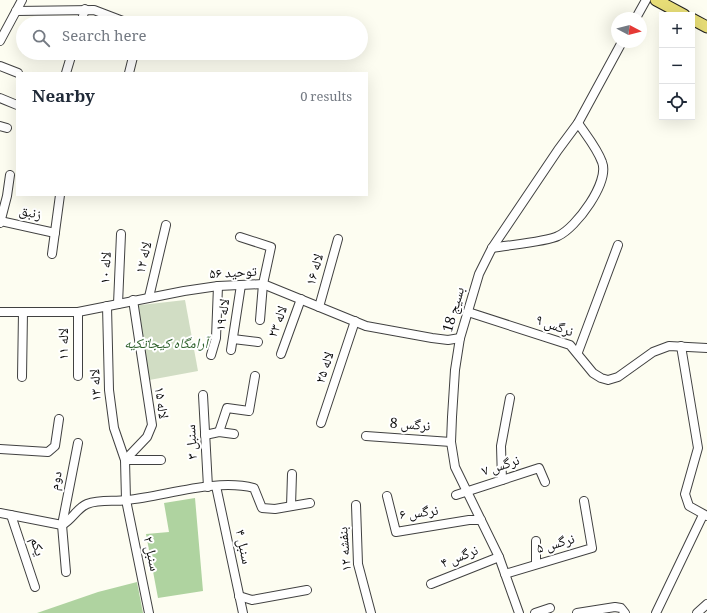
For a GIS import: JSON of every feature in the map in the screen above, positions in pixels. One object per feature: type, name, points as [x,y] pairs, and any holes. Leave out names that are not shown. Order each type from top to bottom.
[{"type":"main road","points":[[656,0],[678,12]]},
{"type":"main road","points":[[695,21],[707,27]]},
{"type":"street","points":[[16,11],[18,0]]},
{"type":"street","points":[[0,40],[22,0]]},
{"type":"street","points":[[639,12],[646,0]]},
{"type":"street","points":[[16,11],[85,9],[100,11],[112,16]]},
{"type":"street","points":[[83,16],[85,9]]},
{"type":"street","name":"بسیج 18","points":[[519,613],[499,557],[455,466],[451,442],[455,370],[460,338],[479,274],[492,248],[578,123],[619,48]]},
{"type":"street","points":[[66,72],[70,60]]},
{"type":"street","points":[[129,72],[132,60]]},
{"type":"street","points":[[0,66],[16,72]]},
{"type":"street","points":[[0,98],[16,105]]},
{"type":"street","points":[[492,248],[557,237],[577,220],[600,187],[604,173],[603,162],[578,123]]},
{"type":"street","points":[[0,222],[7,196],[10,175]]},
{"type":"street","points":[[52,254],[60,196]]},
{"type":"street","name":"زنبق","points":[[0,222],[55,233]]},
{"type":"street","name":"لاله ۱۲","points":[[149,297],[166,225]]},
{"type":"street","name":"لاله ۱۰","points":[[118,304],[121,234]]},
{"type":"street","points":[[240,237],[270,247],[263,284],[260,320]]},
{"type":"street","name":"لاله ۱۶","points":[[319,307],[338,239]]},
{"type":"street","points":[[578,352],[618,245]]},
{"type":"street","name":"توحید ۵۶","points":[[0,312],[78,312],[149,297],[218,286],[263,284],[366,326],[432,338],[448,340],[460,338]]},
{"type":"street","name":"لاله ۱۹","points":[[231,350],[242,285]]},
{"type":"street","points":[[211,355],[216,338],[218,286]]},
{"type":"street","name":"لاله ۲۳","points":[[281,354],[301,299]]},
{"type":"street","name":"لاله ۱۵","points":[[125,460],[147,437],[152,425],[133,300]]},
{"type":"street","name":"لاله ۱۳","points":[[107,306],[109,390],[114,428],[125,460]]},
{"type":"street","points":[[22,377],[23,312]]},
{"type":"street","name":"لاله ۱۱","points":[[78,312],[78,376]]},
{"type":"street","name":"نرگس ۹","points":[[468,312],[570,345],[578,352],[593,373],[608,380],[618,377],[653,352],[669,346],[707,348]]},
{"type":"street","name":"لاله ۲۵","points":[[321,423],[355,321]]},
{"type":"street","points":[[233,339],[258,342]]},
{"type":"street","points":[[656,613],[705,516],[689,506],[685,494],[698,448],[681,346]]},
{"type":"street","name":"سنبل ۳","points":[[219,432],[227,408],[249,411],[255,376]]},
{"type":"street","name":"سنبل ۳","points":[[203,395],[205,435],[212,487]]},
{"type":"street","points":[[502,480],[501,446],[510,398]]},
{"type":"street","points":[[0,449],[48,452],[55,446],[59,419]]},
{"type":"street","points":[[205,435],[219,432],[234,434]]},
{"type":"street","name":"نرگس 8","points":[[366,436],[451,442]]},
{"type":"street","name":"دوم","points":[[66,572],[62,525],[78,443]]},
{"type":"street","points":[[126,500],[125,460],[160,460]]},
{"type":"street","name":"نرگس ۷","points":[[456,495],[539,468],[545,482]]},
{"type":"street","points":[[291,506],[292,474]]},
{"type":"street","points":[[0,513],[62,525],[68,522],[86,504],[100,501],[126,500],[212,487],[242,485],[254,488],[262,508],[275,509],[310,503]]},
{"type":"street","name":"سنبل ۴","points":[[212,487],[243,613]]},
{"type":"street","name":"نرگس ۶","points":[[387,496],[396,532],[469,520],[481,520]]},
{"type":"street","name":"سنبل ۲","points":[[126,500],[149,613]]},
{"type":"street","name":"نرگس ۵","points":[[505,574],[592,548],[584,501]]},
{"type":"street","name":"بنفشه ۱۲","points":[[356,505],[358,564],[371,613]]},
{"type":"street","name":"یکم","points":[[11,515],[35,587]]},
{"type":"street","points":[[536,541],[536,564]]},
{"type":"street","name":"نرگس ۴","points":[[431,584],[499,557]]},
{"type":"street","points":[[239,596],[252,600],[308,590]]},
{"type":"street","points":[[697,613],[707,604]]},
{"type":"street","points":[[577,613],[615,607],[621,608],[624,613]]},
{"type":"street","points":[[535,613],[550,608]]},
{"type":"green space","name":"آرامگاه کیجاتکیه","points":[[185,300],[198,371],[144,381],[132,306]]},
{"type":"green space","points":[[195,498],[203,591],[158,598],[146,534],[169,532],[164,503]]},
{"type":"green space","points":[[137,582],[143,613],[37,613],[98,592]]}]
